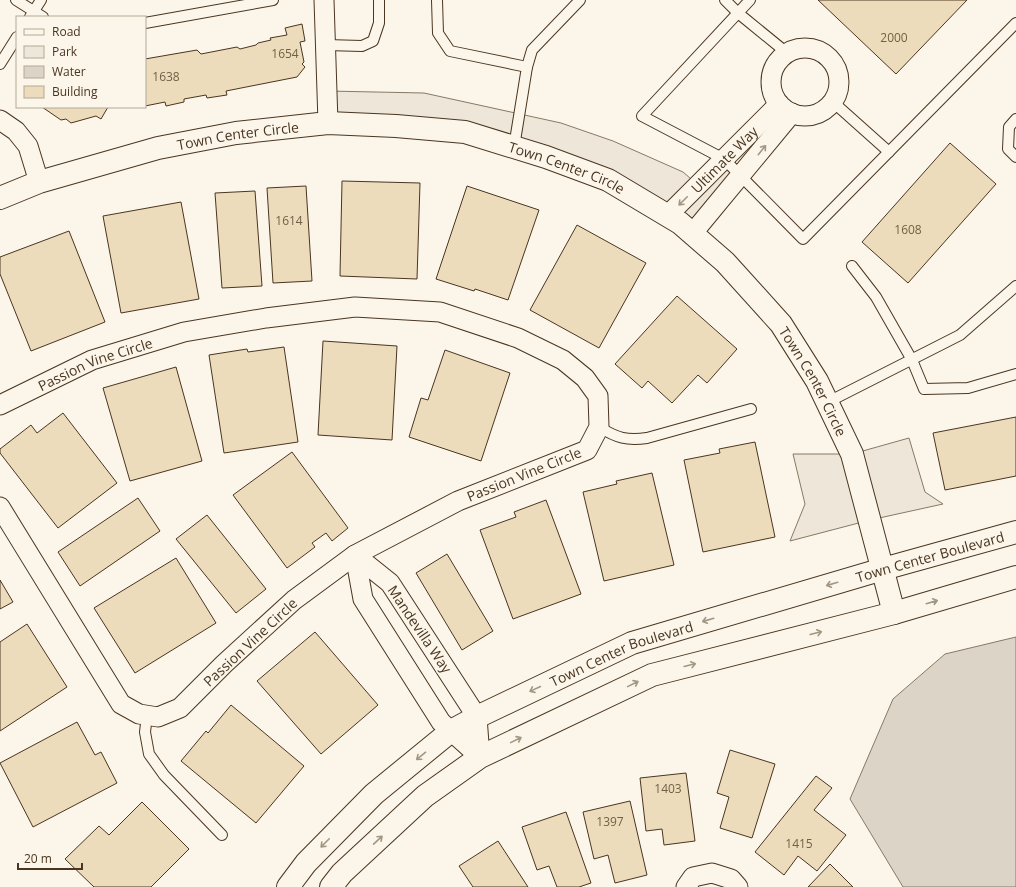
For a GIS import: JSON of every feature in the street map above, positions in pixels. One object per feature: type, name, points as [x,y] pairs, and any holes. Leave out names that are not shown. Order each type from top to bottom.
[{"type":"street","points":[[324,0],[328,123]]},
{"type":"street","points":[[809,48],[821,52],[830,59],[836,69],[839,80],[838,91],[833,102],[825,110],[814,115],[803,116],[785,108],[773,94],[771,82],[773,71],[778,61],[787,54],[798,49],[809,48]]},
{"type":"street","name":"Ultimate Way","points":[[668,215],[724,159],[785,108]]},
{"type":"street","name":"Ultimate Way","points":[[692,234],[741,175],[785,108]]},
{"type":"street","points":[[0,120],[16,131],[28,146],[40,182]]},
{"type":"street","name":"Town Center Circle","points":[[0,198],[40,182],[158,148],[236,133],[328,123],[396,126],[465,132],[546,157],[608,180],[668,215],[692,234],[725,262],[781,324],[817,381],[852,454],[894,613]]},
{"type":"street","name":"Passion Vine Circle","points":[[0,405],[92,360],[184,332],[266,318],[355,307],[440,312],[518,338],[563,360],[585,378],[598,396],[599,427],[587,450],[458,501],[388,536],[355,555],[294,600],[224,664],[180,708],[158,717],[139,714],[121,704],[0,507]]},
{"type":"street","name":"Town Center Boulevard","points":[[288,887],[306,863],[374,794],[451,731],[477,716],[632,642],[1016,532]]},
{"type":"street","points":[[355,555],[363,599],[441,722],[480,758]]},
{"type":"street","name":"Mandevilla Way","points":[[355,555],[390,583],[477,716],[480,758]]},
{"type":"street","points":[[331,887],[342,873],[425,796],[480,758],[652,675],[894,613],[1016,577]]},
{"type":"street","points":[[686,887],[693,877],[712,873],[731,879],[738,887]]},
{"type":"lane","points":[[16,0],[32,14],[41,0]]},
{"type":"lane","points":[[146,23],[273,0]]},
{"type":"lane","points":[[326,45],[362,46],[373,41],[379,23],[379,0]]},
{"type":"lane","points":[[437,0],[438,33],[450,51],[527,67]]},
{"type":"lane","points":[[514,147],[527,67],[532,50],[580,0]]},
{"type":"lane","points":[[725,0],[738,13],[787,54]]},
{"type":"lane","points":[[750,0],[642,116],[724,159],[803,239],[1016,24]]},
{"type":"lane","points":[[0,64],[16,39]]},
{"type":"lane","points":[[833,102],[889,152]]},
{"type":"lane","points":[[1016,119],[1008,127],[1008,149],[1016,157]]},
{"type":"lane","points":[[852,266],[876,297],[912,360],[924,390],[968,388],[1016,374]]},
{"type":"lane","points":[[828,402],[960,335],[1016,286]]},
{"type":"lane","points":[[599,427],[610,434],[634,440],[647,438],[750,410]]},
{"type":"lane","points":[[147,715],[145,732],[149,754],[164,775],[222,835]]},
{"type":"green space","points":[[327,91],[424,93],[561,123],[613,141],[683,172],[698,185],[724,159],[741,175],[692,234],[668,215],[465,132],[328,123]]},
{"type":"green space","points":[[909,438],[925,492],[943,504],[870,520],[790,541],[805,504],[793,454],[852,454]]},
{"type":"water","points":[[1016,637],[1016,887],[903,887],[850,799],[893,699],[945,654]]},
{"type":"building","points":[[818,0],[967,0],[896,74]]},
{"type":"building","points":[[302,24],[305,41],[300,42],[304,62],[302,64],[305,67],[297,77],[226,91],[227,95],[207,98],[206,95],[184,99],[184,102],[166,106],[165,102],[146,106],[146,59],[197,50],[201,54],[237,47],[240,49],[271,40],[270,38],[287,35],[285,28]]},
{"type":"building","points":[[43,108],[107,108],[101,119],[96,116],[71,123],[66,119],[61,120]]},
{"type":"building","points":[[950,143],[996,184],[908,283],[862,242]]},
{"type":"building","points":[[342,181],[420,183],[417,279],[340,276]]},
{"type":"building","points":[[306,186],[312,281],[273,283],[267,188]]},
{"type":"building","points":[[467,186],[539,210],[508,300],[475,289],[474,291],[436,279]]},
{"type":"building","points":[[255,191],[262,286],[222,288],[215,193]]},
{"type":"building","points":[[181,202],[199,299],[121,313],[103,216]]},
{"type":"building","points":[[577,225],[646,263],[599,348],[530,310]]},
{"type":"building","points":[[69,231],[105,322],[31,351],[0,274],[0,257]]},
{"type":"building","points":[[677,296],[737,349],[707,383],[698,375],[672,403],[648,381],[642,388],[615,364]]},
{"type":"building","points":[[323,341],[397,346],[392,440],[318,435]]},
{"type":"building","points":[[284,347],[298,442],[224,453],[209,355],[247,349],[248,352]]},
{"type":"building","points":[[445,350],[510,373],[481,461],[409,437],[421,398],[428,400]]},
{"type":"building","points":[[176,367],[202,461],[130,481],[103,388]]},
{"type":"building","points":[[63,413],[117,483],[58,528],[0,453],[0,449],[31,425],[37,433]]},
{"type":"building","points":[[1016,417],[1016,476],[945,490],[933,433]]},
{"type":"building","points":[[755,442],[775,537],[703,552],[684,460],[720,453],[719,449]]},
{"type":"building","points":[[292,452],[348,528],[332,541],[326,533],[312,543],[315,547],[287,568],[233,495]]},
{"type":"building","points":[[652,473],[674,565],[604,581],[583,492],[617,484],[616,481]]},
{"type":"building","points":[[138,498],[160,531],[80,586],[58,552]]},
{"type":"building","points":[[546,500],[581,594],[513,619],[480,530],[516,517],[514,512]]},
{"type":"building","points":[[207,515],[266,589],[236,613],[176,539]]},
{"type":"building","points":[[447,554],[493,631],[462,650],[416,573]]},
{"type":"building","points":[[176,558],[216,623],[135,673],[94,608]]},
{"type":"building","points":[[0,580],[13,602],[0,609]]},
{"type":"building","points":[[27,624],[67,687],[0,731],[0,642]]},
{"type":"building","points":[[315,632],[378,705],[321,754],[257,681]]},
{"type":"building","points":[[231,705],[304,766],[256,823],[181,761],[206,731],[208,733]]},
{"type":"building","points":[[77,722],[95,755],[101,752],[117,783],[33,827],[0,763]]},
{"type":"building","points":[[730,750],[775,764],[752,838],[720,828],[729,797],[717,793]]},
{"type":"building","points":[[686,773],[695,841],[664,845],[662,829],[646,831],[640,778]]},
{"type":"building","points":[[816,776],[832,788],[814,810],[846,835],[817,871],[798,856],[784,875],[755,852]]},
{"type":"building","points":[[630,801],[647,875],[615,883],[608,855],[594,859],[583,812]]},
{"type":"building","points":[[142,802],[189,849],[151,887],[94,887],[65,859],[99,826],[109,835]]},
{"type":"building","points":[[566,812],[591,883],[579,887],[557,887],[549,866],[537,870],[522,827]]},
{"type":"building","points":[[498,841],[528,887],[473,887],[459,866]]},
{"type":"building","points":[[830,864],[853,887],[808,887]]}]
